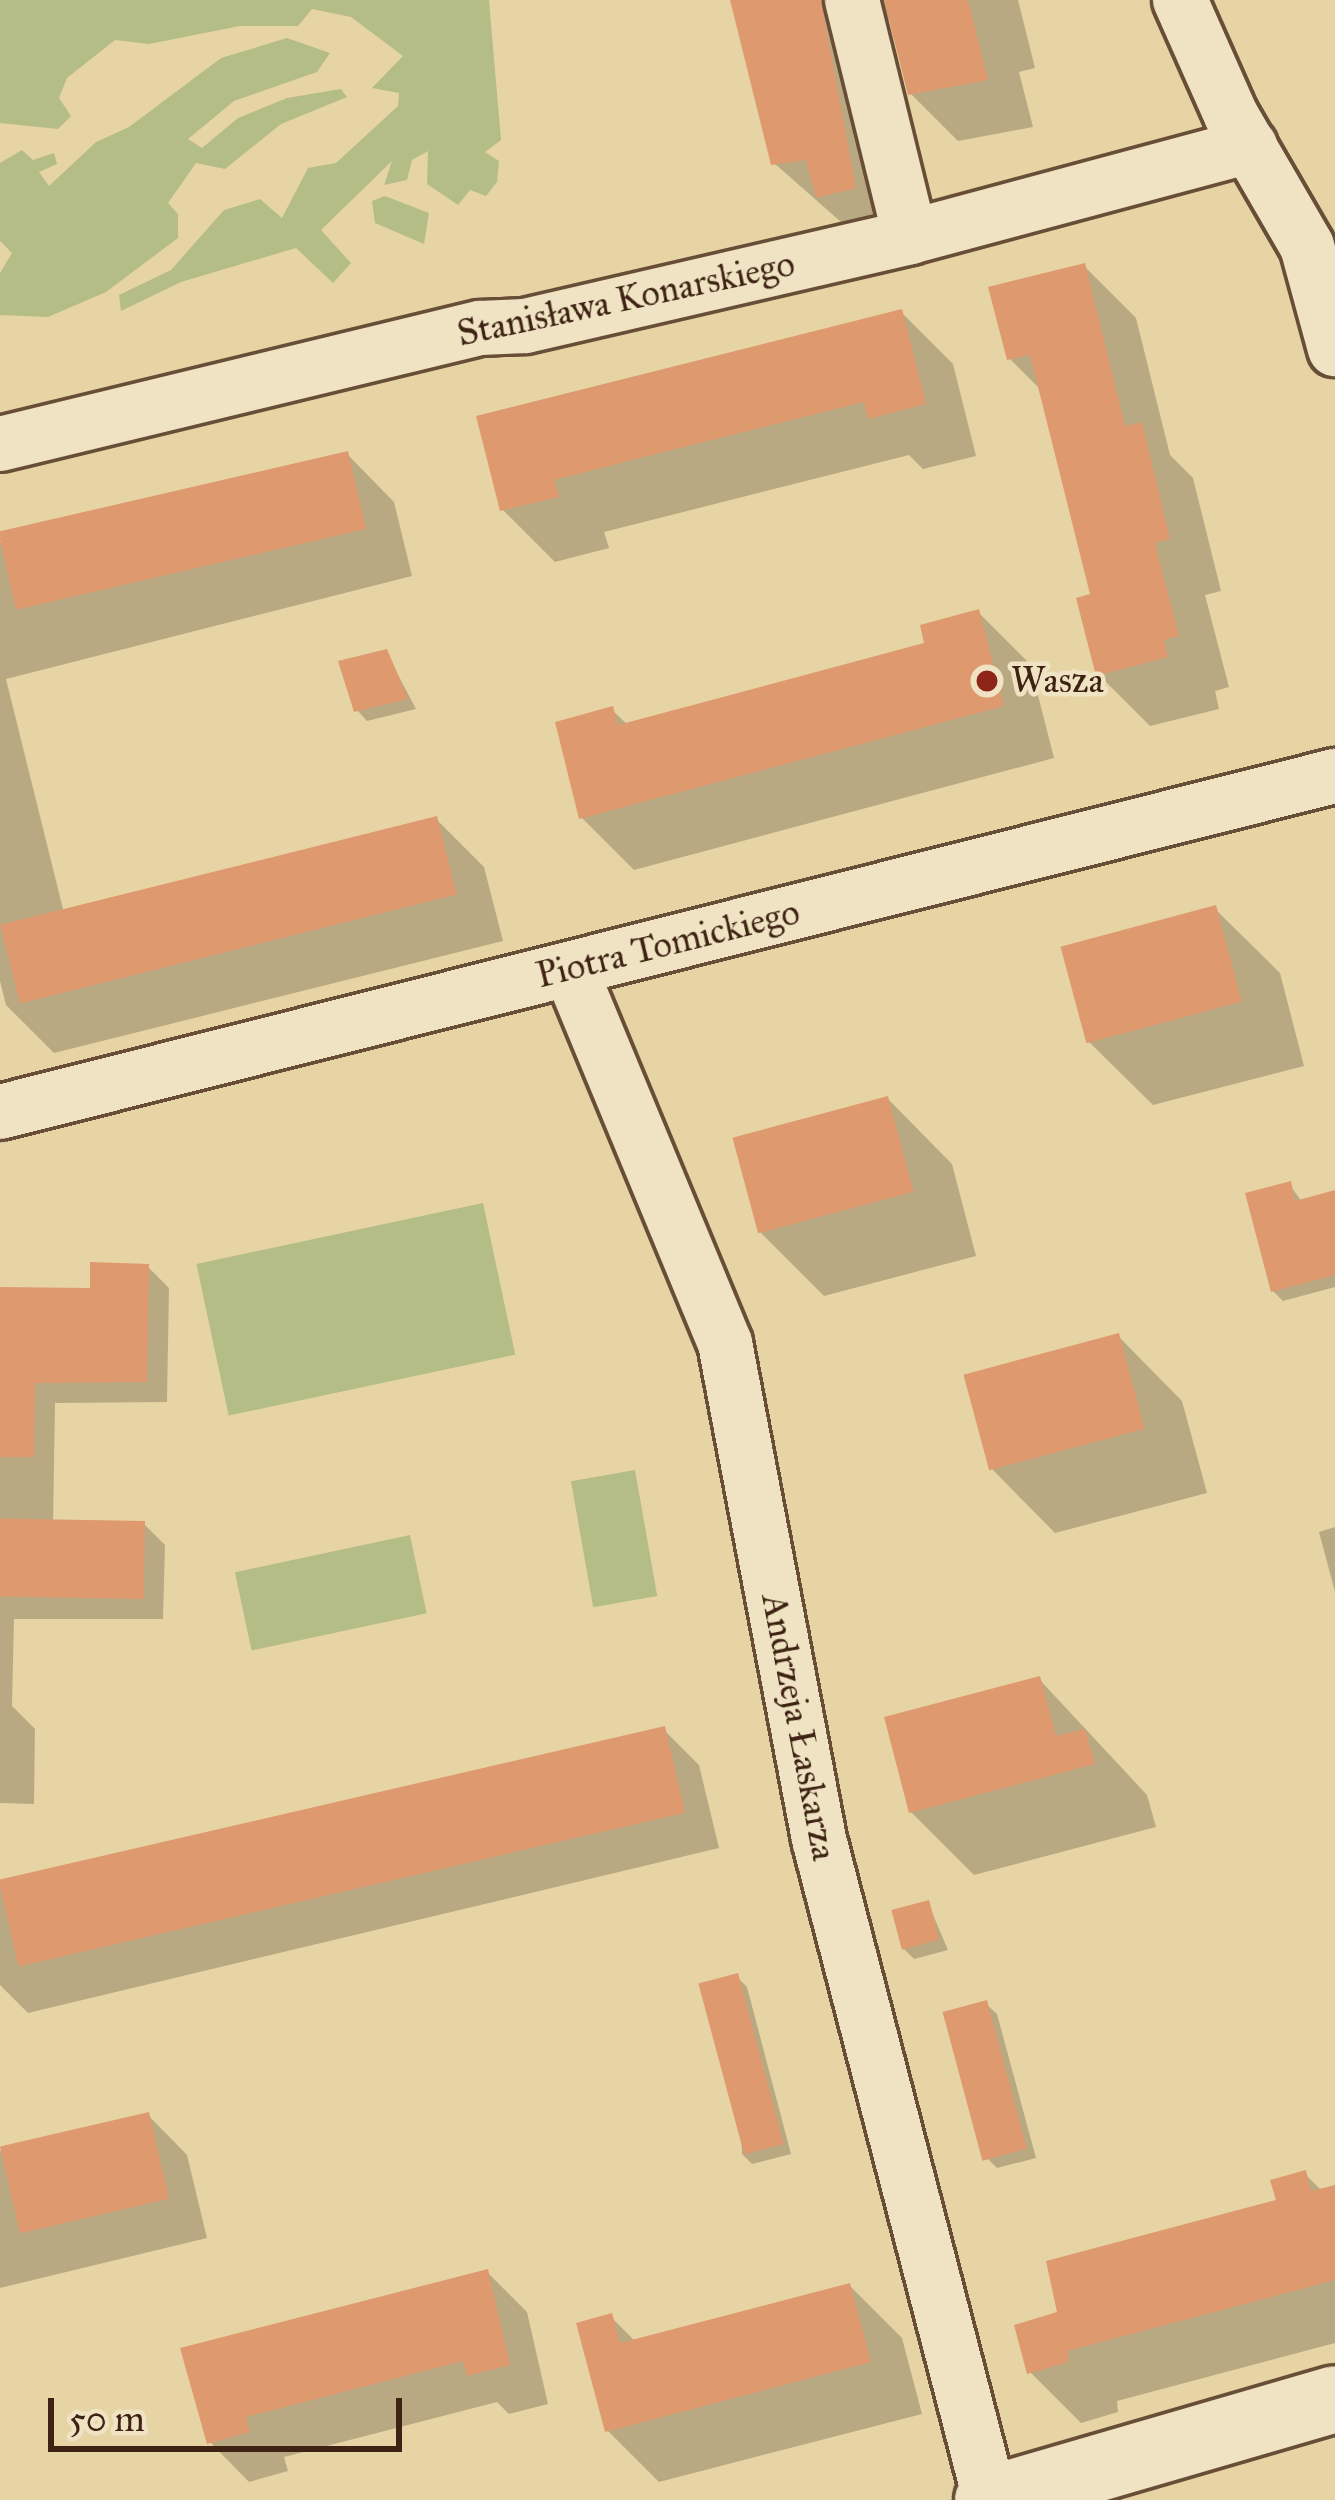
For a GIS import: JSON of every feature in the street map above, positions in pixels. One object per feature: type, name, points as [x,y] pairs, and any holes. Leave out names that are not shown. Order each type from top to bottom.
[{"type":"street","points":[[852,0],[910,237]]},
{"type":"street","points":[[1180,0],[1250,146],[1307,245],[1335,349]]},
{"type":"street","name":"Stanisława Konarskiego","points":[[0,444],[480,328],[525,326],[910,237],[1250,146]]},
{"type":"street","name":"Piotra Tomickiego","points":[[0,1112],[1335,776]]},
{"type":"street","name":"Andrzeja Łaskarza","points":[[570,969],[725,1343],[822,1852],[989,2500]]},
{"type":"street","points":[[989,2500],[1335,2399]]},
{"type":"green space","points":[[0,0],[489,0],[501,140],[485,152],[499,161],[497,182],[486,196],[470,190],[458,205],[427,184],[428,151],[412,160],[407,180],[384,185],[392,161],[321,230],[351,263],[333,283],[296,248],[181,282],[121,311],[119,295],[171,270],[224,210],[260,199],[282,218],[308,168],[336,163],[398,106],[399,93],[372,88],[403,56],[351,17],[312,9],[298,26],[240,26],[149,44],[115,40],[67,78],[59,98],[71,116],[58,129],[0,123]]},
{"type":"green space","points":[[287,38],[330,53],[317,72],[234,101],[188,139],[202,148],[238,118],[287,98],[341,89],[347,97],[281,124],[225,169],[196,163],[168,203],[178,214],[178,238],[106,292],[48,317],[0,315],[0,273],[12,253],[0,241],[0,163],[22,150],[33,160],[54,153],[57,164],[39,172],[49,186],[96,142],[129,127],[221,58]]},
{"type":"green space","points":[[385,196],[429,213],[424,244],[375,223],[372,201]]},
{"type":"green space","points":[[483,1203],[515,1355],[229,1416],[196,1264]]},
{"type":"green space","points":[[635,1470],[657,1596],[593,1607],[571,1481]]},
{"type":"green space","points":[[410,1535],[427,1613],[252,1650],[235,1572]]},
{"type":"building","points":[[730,0],[821,0],[856,188],[816,198],[806,160],[771,165]]},
{"type":"building","points":[[884,0],[968,0],[988,80],[908,95]]},
{"type":"building","points":[[1085,263],[1125,426],[1142,422],[1170,539],[1155,543],[1179,636],[1164,640],[1168,657],[1096,676],[1076,598],[1090,594],[1030,355],[1007,360],[988,287]]},
{"type":"building","points":[[902,309],[926,404],[868,419],[864,402],[640,458],[554,480],[559,497],[500,511],[476,416]]},
{"type":"building","points":[[348,451],[366,529],[16,610],[0,531]]},
{"type":"building","points":[[979,609],[1004,706],[579,819],[555,722],[613,706],[618,725],[924,643],[920,625]]},
{"type":"building","points":[[387,649],[408,699],[354,712],[338,661]]},
{"type":"building","points":[[437,816],[457,895],[20,1003],[0,925]]},
{"type":"building","points":[[1216,905],[1242,1002],[1086,1043],[1060,947]]},
{"type":"building","points":[[888,1096],[914,1192],[758,1233],[732,1138]]},
{"type":"building","points":[[1291,1181],[1295,1201],[1335,1190],[1335,1275],[1271,1292],[1245,1193]]},
{"type":"building","points":[[90,1262],[149,1264],[147,1382],[35,1383],[34,1457],[0,1457],[0,1287],[90,1288]]},
{"type":"building","points":[[1119,1333],[1145,1429],[989,1470],[963,1375]]},
{"type":"building","points":[[0,1518],[145,1521],[144,1599],[0,1596]]},
{"type":"building","points":[[1040,1676],[1056,1736],[1085,1729],[1095,1764],[909,1813],[884,1717]]},
{"type":"building","points":[[665,1726],[685,1813],[19,1967],[0,1880]]},
{"type":"building","points":[[929,1900],[940,1940],[902,1950],[891,1910]]},
{"type":"building","points":[[738,1973],[784,2144],[744,2155],[698,1984]]},
{"type":"building","points":[[987,2000],[1027,2149],[982,2161],[943,2012]]},
{"type":"building","points":[[149,2112],[169,2199],[20,2233],[0,2146]]},
{"type":"building","points":[[1306,2170],[1311,2191],[1335,2185],[1335,2280],[1067,2351],[1069,2362],[1027,2374],[1014,2325],[1057,2312],[1046,2261],[1276,2200],[1270,2180]]},
{"type":"building","points":[[488,2269],[510,2365],[467,2376],[463,2361],[246,2417],[250,2432],[207,2444],[180,2348]]},
{"type":"building","points":[[850,2283],[871,2362],[605,2432],[576,2323],[612,2313],[620,2343]]},
{"type":"place","name":"Wasza","points":[[987,681]]}]
